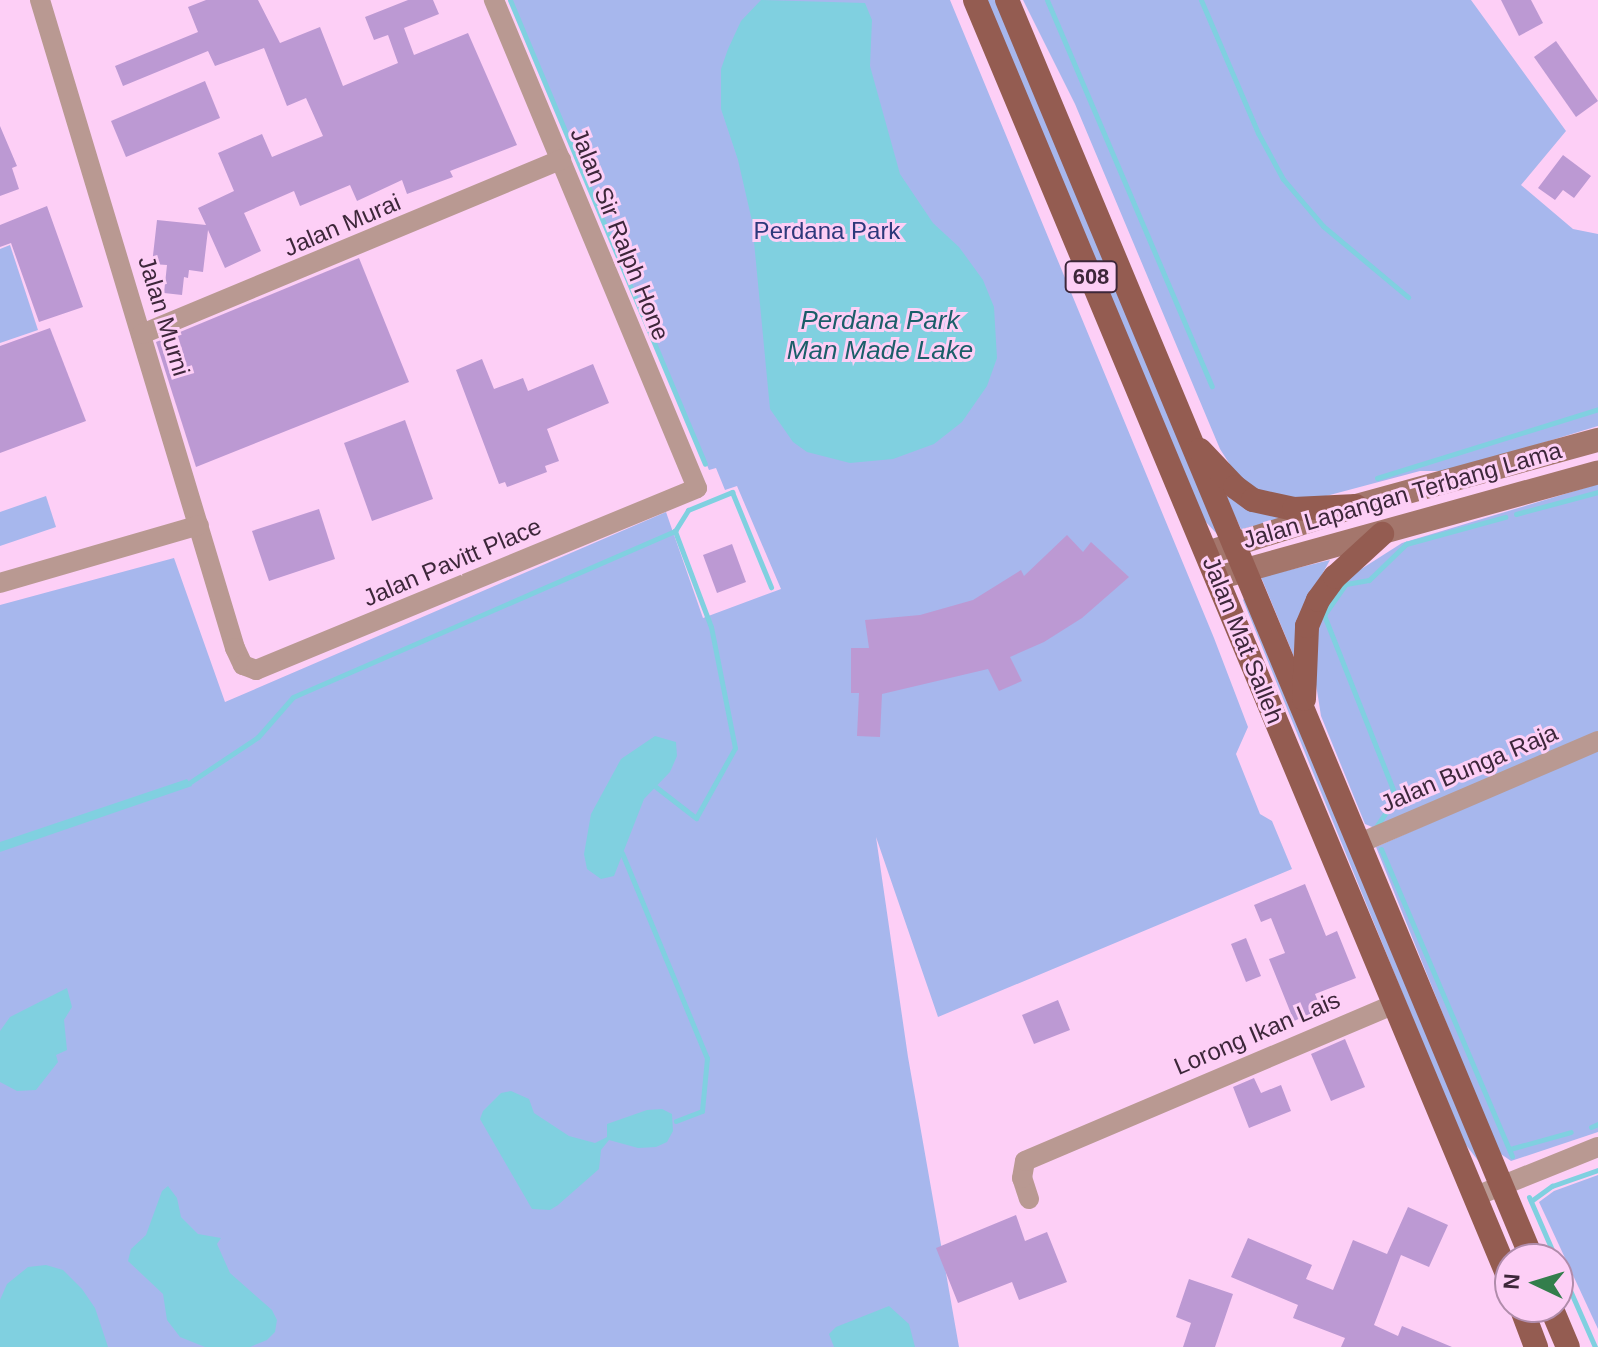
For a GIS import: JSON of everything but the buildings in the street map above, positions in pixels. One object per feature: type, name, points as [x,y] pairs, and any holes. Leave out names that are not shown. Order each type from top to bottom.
[{"type":"main road","name":"Jalan Mat Salleh","points":[[975,0],[1495,1243]]},
{"type":"main road","name":"Jalan Mat Salleh","points":[[1007,0],[1526,1243]]},
{"type":"main road","name":"Jalan Lapangan Terbang Lama","points":[[1207,553],[1356,506],[1598,440]]},
{"type":"main road","points":[[1192,443],[1235,487],[1253,500],[1294,509],[1356,506]]},
{"type":"main road","name":"Jalan Lapangan Terbang Lama","points":[[1217,578],[1598,472]]},
{"type":"main road","points":[[1303,706],[1307,626],[1318,600],[1335,577],[1382,534]]},
{"type":"main road","points":[[1527,1323],[1536,1347]]},
{"type":"main road","points":[[1558,1323],[1568,1347]]},
{"type":"street","name":"Jalan Murni","points":[[40,0],[235,648]]},
{"type":"street","name":"Jalan Sir Ralph Hone","points":[[494,0],[697,488]]},
{"type":"street","name":"Jalan Murai","points":[[142,334],[561,160]]},
{"type":"street","name":"Jalan Pavitt Place","points":[[235,648],[243,665],[256,670],[269,666],[697,488]]},
{"type":"street","points":[[0,583],[199,525]]},
{"type":"street","name":"Jalan Bunga Raja","points":[[1360,843],[1598,741]]},
{"type":"street","name":"Lorong Ikan Lais","points":[[1029,1199],[1022,1178],[1025,1161],[1394,1004]]},
{"type":"street","points":[[1476,1196],[1598,1147]]},
{"type":"green space","name":"Perdana Park","points":[[511,0],[950,0],[1214,638],[1248,727],[1236,754],[1260,814],[1272,821],[1292,869],[938,1017],[876,837],[908,1057],[959,1347],[0,1347],[0,605],[174,558],[225,702],[666,512],[703,618],[781,589],[737,486],[725,490],[716,468],[709,470]]},
{"type":"green space","points":[[985,0],[996,0],[1218,535],[1204,520]]},
{"type":"green space","points":[[1023,0],[1471,0],[1566,131],[1521,185],[1573,229],[1598,234],[1598,426],[1450,471],[1420,471],[1326,496],[1297,499],[1262,494],[1236,474],[1220,449],[1075,104]]},
{"type":"green space","points":[[10,245],[38,330],[0,343],[0,249]]},
{"type":"green space","points":[[1598,484],[1598,733],[1377,829],[1365,824],[1321,716],[1315,678],[1315,638],[1321,616],[1344,580],[1402,543]]},
{"type":"green space","points":[[1222,489],[1295,518],[1241,529]]},
{"type":"green space","points":[[46,496],[56,527],[0,546],[0,512]]},
{"type":"green space","points":[[1330,560],[1302,611],[1297,664],[1261,577]]},
{"type":"green space","points":[[1245,597],[1487,1172],[1462,1140],[1243,600]]},
{"type":"green space","points":[[1598,749],[1598,1132],[1511,1161],[1498,1152],[1376,847]]},
{"type":"green space","points":[[1598,1175],[1598,1329],[1574,1277],[1574,1243],[1558,1243],[1539,1202],[1554,1191]]},
{"type":"water","name":"Perdana Park Man Made Lake","points":[[761,0],[865,3],[872,20],[870,66],[900,174],[933,223],[959,247],[983,280],[994,307],[997,358],[987,386],[962,422],[934,444],[893,459],[850,463],[807,452],[793,442],[770,409],[752,221],[738,160],[721,109],[721,69],[728,49],[741,21]]},
{"type":"water","points":[[655,736],[676,742],[677,756],[670,772],[644,799],[614,876],[601,879],[587,869],[584,854],[591,814],[621,759]]},
{"type":"water","points":[[187,779],[192,786],[0,852],[0,842]]},
{"type":"water","points":[[67,988],[72,1007],[64,1020],[67,1050],[56,1055],[58,1062],[36,1090],[17,1091],[0,1082],[0,1031],[10,1017]]},
{"type":"water","points":[[511,1091],[529,1099],[534,1113],[569,1136],[595,1143],[607,1137],[607,1124],[647,1110],[662,1109],[672,1114],[673,1131],[667,1142],[656,1147],[638,1148],[609,1140],[601,1150],[599,1169],[550,1210],[532,1209],[480,1119],[483,1111],[501,1093]]},
{"type":"water","points":[[168,1186],[177,1198],[181,1217],[198,1234],[221,1238],[217,1244],[230,1273],[272,1310],[277,1320],[275,1332],[267,1340],[250,1347],[205,1347],[180,1337],[167,1320],[163,1294],[128,1261],[131,1249],[146,1235],[162,1191]]},
{"type":"water","points":[[46,1265],[63,1270],[82,1289],[95,1308],[108,1347],[0,1347],[0,1300],[7,1284],[28,1267]]},
{"type":"water","points":[[889,1306],[909,1324],[915,1347],[834,1347],[829,1334],[836,1327]]},
{"type":"waterway","points":[[510,0],[705,464]]},
{"type":"waterway","points":[[1047,0],[1212,386]]},
{"type":"waterway","points":[[1201,0],[1258,133],[1283,179],[1323,226],[1408,297]]},
{"type":"waterway","points":[[1377,478],[1598,409]]},
{"type":"waterway","points":[[189,783],[258,737],[293,697],[675,531],[688,510],[732,492],[771,587]]},
{"type":"waterway","points":[[1516,514],[1598,492]]},
{"type":"waterway","points":[[1374,830],[1396,797],[1324,615],[1346,584],[1369,580],[1406,544],[1505,517]]},
{"type":"waterway","points":[[656,787],[696,818],[735,748],[711,627],[675,531]]},
{"type":"waterway","points":[[1381,849],[1512,1156]]},
{"type":"waterway","points":[[622,853],[707,1058],[702,1111],[676,1121]]},
{"type":"waterway","points":[[1591,1127],[1598,1124]]},
{"type":"waterway","points":[[1510,1149],[1571,1132]]},
{"type":"waterway","points":[[1531,1201],[1552,1186],[1598,1170]]},
{"type":"waterway","points":[[1529,1197],[1549,1243]]},
{"type":"waterway","points":[[1574,1299],[1595,1347]]}]
